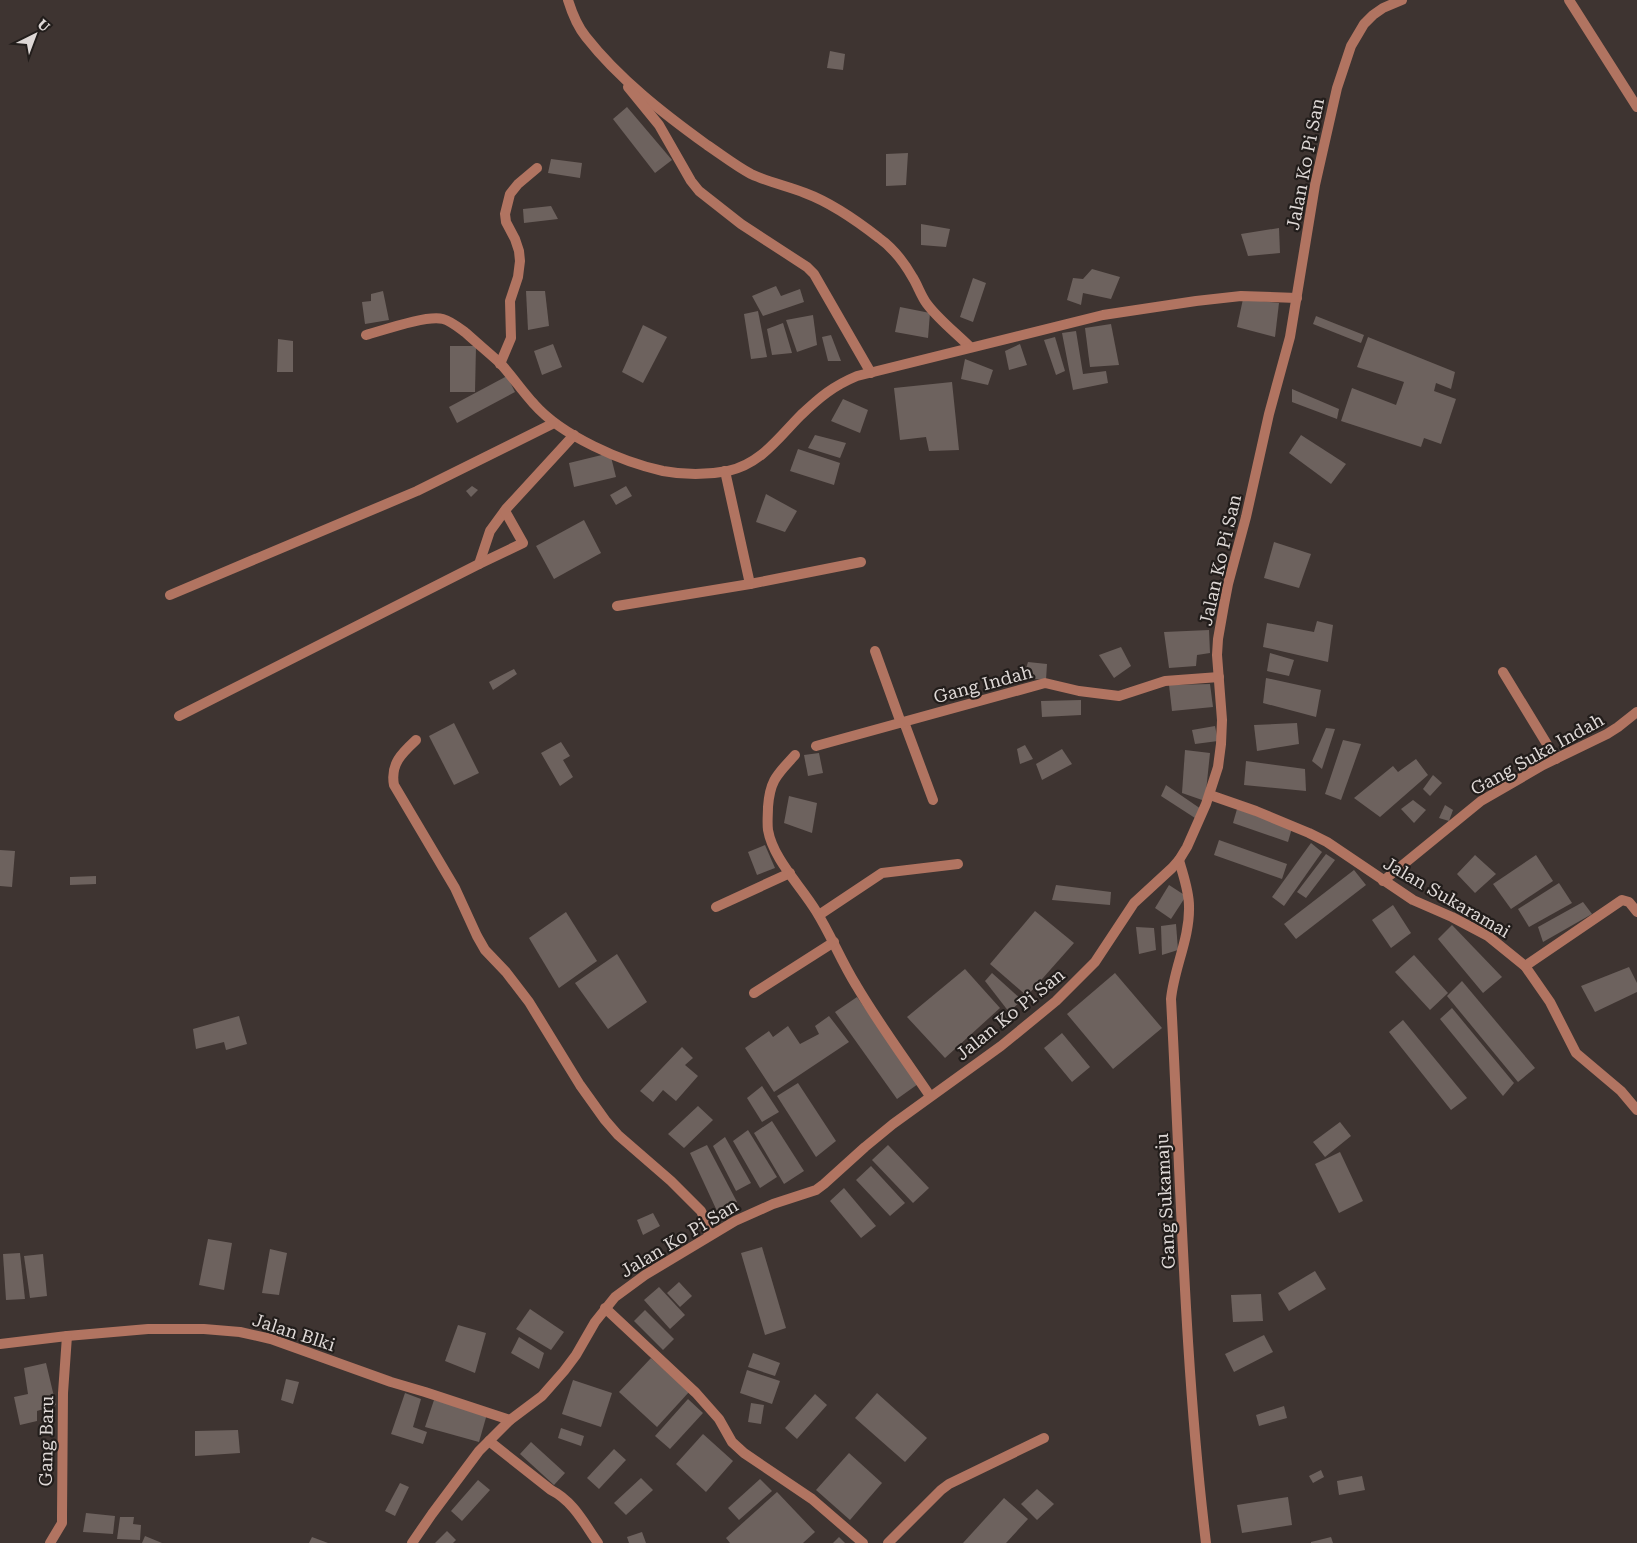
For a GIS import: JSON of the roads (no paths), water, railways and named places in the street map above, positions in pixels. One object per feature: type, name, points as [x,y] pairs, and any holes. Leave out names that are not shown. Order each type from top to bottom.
[{"type":"street","points":[[568,0],[574,18],[585,36],[659,125],[691,181],[699,191],[741,224],[807,267],[814,274],[871,373]]},
{"type":"street","name":"Jalan Ko Pi San","points":[[412,1543],[473,1459],[510,1420],[538,1399],[564,1371],[604,1308],[628,1286],[735,1220],[773,1204],[816,1190],[824,1184],[865,1147],[930,1096],[1001,1046],[1056,1001],[1095,962],[1134,903],[1179,860],[1210,795],[1218,767],[1222,720],[1218,676],[1218,639],[1228,584],[1246,517],[1269,414],[1290,337],[1315,186],[1330,119],[1353,41],[1364,24],[1378,12],[1402,0]]},
{"type":"street","points":[[1568,0],[1637,107]]},
{"type":"street","points":[[592,44],[624,78],[675,121],[738,166],[768,181],[806,193],[828,203],[880,238],[893,250],[906,267],[926,302],[936,315],[970,347]]},
{"type":"street","points":[[500,364],[510,338],[510,301],[518,277],[520,262],[517,245],[506,222],[505,214],[510,194],[518,184],[537,168]]},
{"type":"street","points":[[366,335],[428,319],[444,319],[458,327],[500,364],[532,403],[545,417],[554,423],[620,458],[664,471],[695,474],[725,472],[760,457],[808,409],[838,384],[857,376],[1103,315],[1241,296],[1297,298]]},
{"type":"street","points":[[170,595],[417,491],[554,423]]},
{"type":"street","points":[[479,564],[490,530],[574,435]]},
{"type":"street","points":[[725,472],[750,584]]},
{"type":"street","points":[[179,716],[523,543],[505,511]]},
{"type":"street","points":[[618,606],[750,584],[861,562]]},
{"type":"street","points":[[875,651],[933,800]]},
{"type":"street","points":[[1503,672],[1556,759]]},
{"type":"street","name":"Gang Indah","points":[[816,746],[1045,683],[1079,691],[1119,696],[1165,681],[1218,676]]},
{"type":"street","name":"Gang Suka Indah","points":[[1383,881],[1481,801],[1542,765],[1618,727],[1637,712]]},
{"type":"street","points":[[416,740],[397,760],[393,770],[394,785],[416,819],[455,888],[485,950],[525,996],[580,1085],[605,1120],[618,1135],[671,1180],[701,1211],[709,1235]]},
{"type":"street","points":[[795,755],[770,786],[767,822],[772,843],[778,856],[819,916],[856,985],[930,1096]]},
{"type":"street","name":"Jalan Sukaramai","points":[[1210,795],[1256,811],[1309,833],[1326,842],[1413,900],[1452,917],[1488,936],[1525,966],[1550,1002],[1576,1053],[1621,1091],[1637,1110]]},
{"type":"street","name":"Gang Sukamaju","points":[[1179,860],[1189,906],[1188,926],[1173,982],[1171,999],[1190,1384],[1206,1543]]},
{"type":"street","points":[[819,916],[882,873],[958,864]]},
{"type":"street","points":[[716,907],[790,873]]},
{"type":"street","points":[[1525,966],[1622,900],[1629,902],[1637,912]]},
{"type":"street","points":[[754,993],[834,942]]},
{"type":"street","points":[[604,1308],[696,1393],[719,1419],[732,1442],[744,1453],[812,1499],[863,1543]]},
{"type":"street","name":"Jalan Blki","points":[[0,1344],[67,1336],[168,1328],[204,1328],[247,1333],[510,1420]]},
{"type":"street","name":"Gang Baru","points":[[50,1543],[62,1523],[62,1401],[67,1336]]},
{"type":"street","points":[[888,1543],[949,1484],[1044,1438]]},
{"type":"street","points":[[489,1441],[551,1490],[561,1495],[572,1506],[598,1543]]}]
